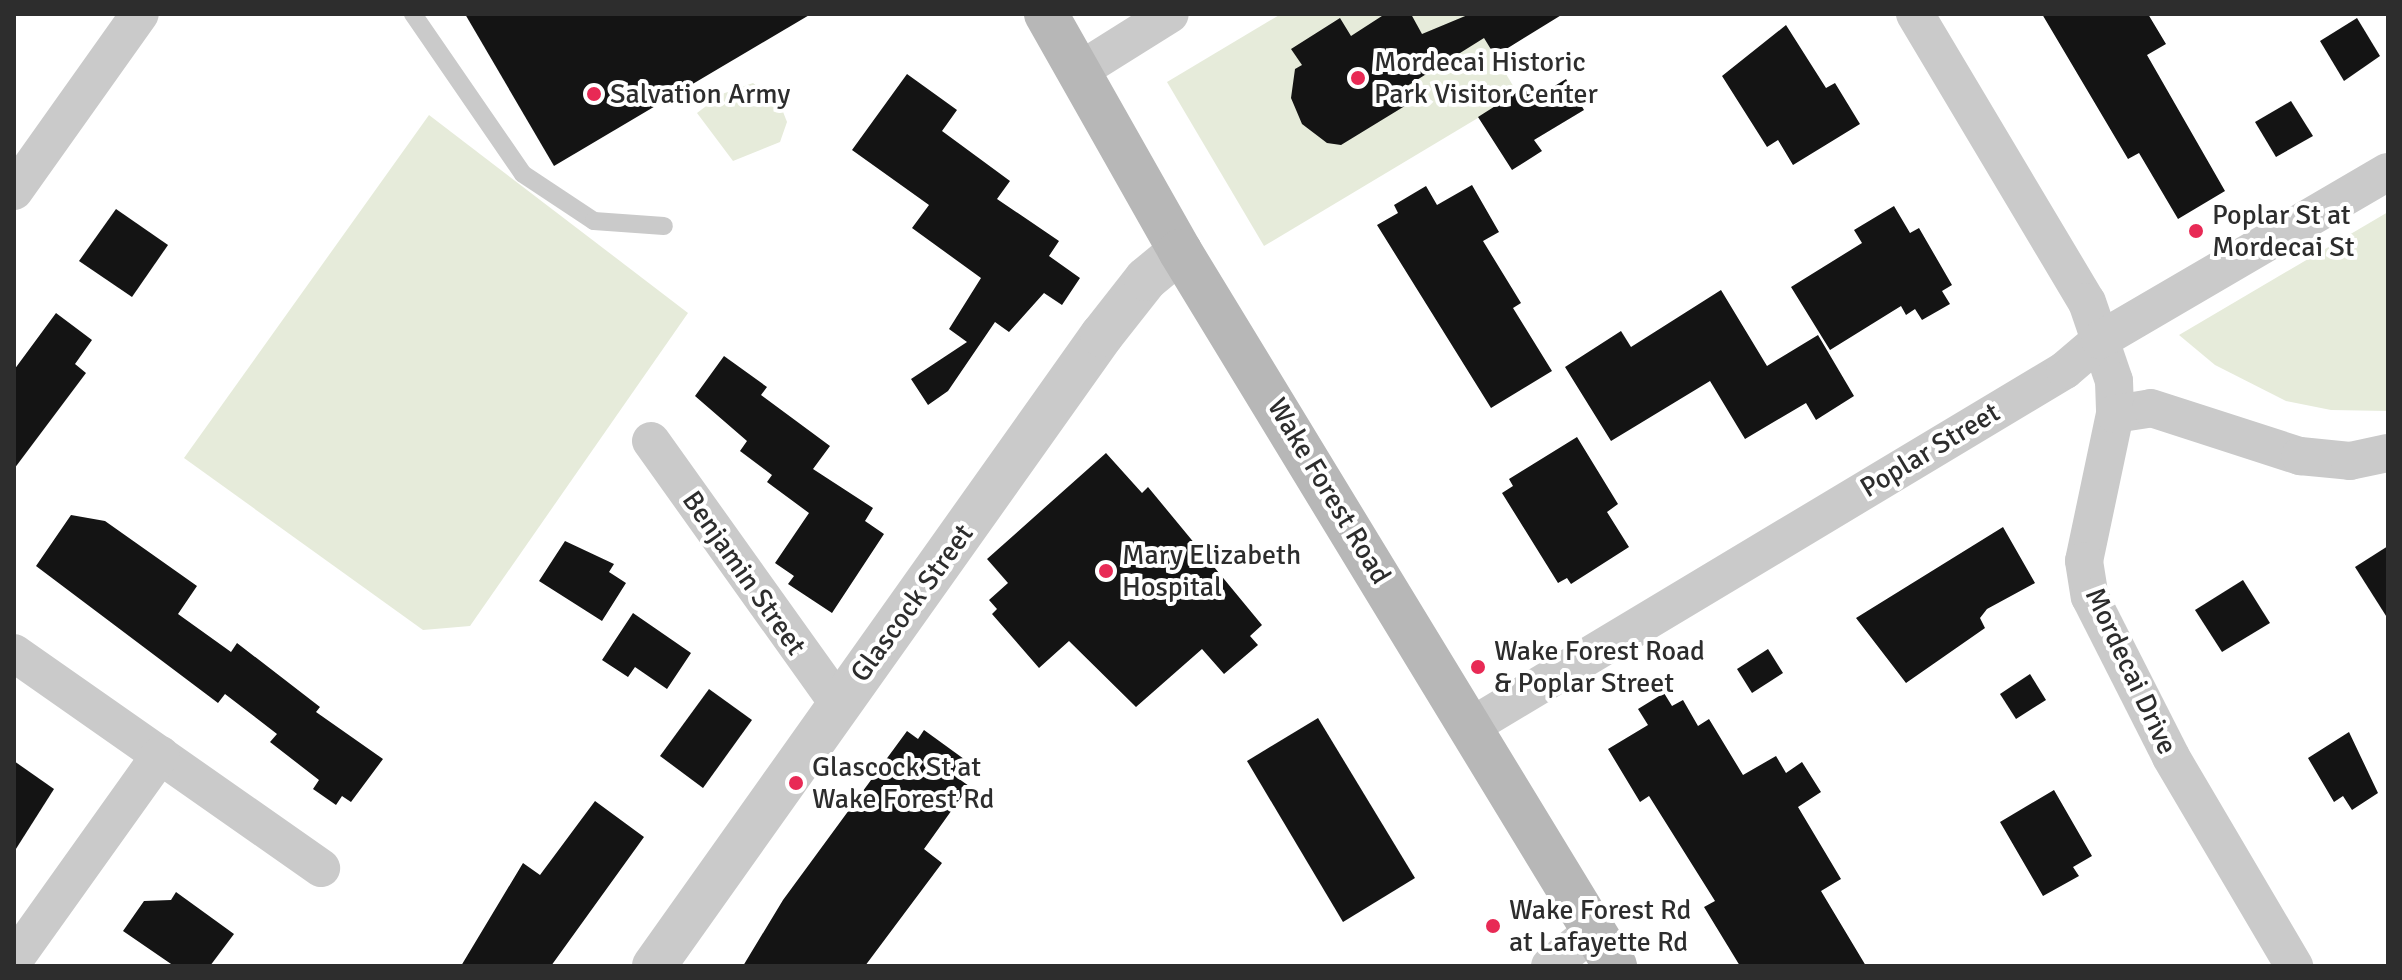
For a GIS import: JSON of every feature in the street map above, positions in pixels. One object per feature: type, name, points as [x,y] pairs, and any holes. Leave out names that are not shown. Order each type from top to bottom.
[{"type":"main road","name":"Wake Forest Road","points":[[1046,14],[1180,251],[1604,949]]},
{"type":"street","points":[[14,191],[140,14]]},
{"type":"street","points":[[1079,71],[1170,14]]},
{"type":"street","name":"Mordecai Drive","points":[[1915,14],[2087,302],[2114,381],[2115,414],[2084,561],[2090,597],[2171,757],[2294,966]]},
{"type":"street","name":"Poplar Street","points":[[1470,727],[2065,370],[2100,340],[2388,172]]},
{"type":"street","name":"Glascock Street","points":[[654,966],[1102,335],[1146,279],[1180,251]]},
{"type":"street","points":[[2115,414],[2151,408],[2300,456],[2350,461],[2388,453]]},
{"type":"street","name":"Benjamin Street","points":[[651,441],[839,705]]},
{"type":"street","points":[[14,653],[321,868]]},
{"type":"street","points":[[14,960],[160,755]]},
{"type":"street","points":[[1550,966],[1604,949]]},
{"type":"lane","points":[[413,14],[523,174],[594,221],[664,226]]},
{"type":"green space","points":[[1281,14],[1470,14],[1518,94],[1264,246],[1167,82]]},
{"type":"green space","points":[[753,83],[780,104],[787,122],[780,142],[733,161],[697,113],[722,94]]},
{"type":"green space","points":[[429,115],[688,313],[470,626],[423,630],[184,458]]},
{"type":"green space","points":[[2388,212],[2388,411],[2331,410],[2286,401],[2215,365],[2179,335]]},
{"type":"building","name":"Salvation Army","points":[[465,14],[811,14],[554,166]]},
{"type":"building","name":"Mordecai Historic Park Visitor Center","points":[[1385,14],[1411,14],[1422,34],[1470,14],[1563,14],[1495,56],[1484,38],[1404,88],[1413,101],[1341,145],[1327,143],[1302,124],[1291,98],[1295,69],[1302,65],[1291,49],[1340,18],[1351,36]]},
{"type":"building","points":[[2042,14],[2148,14],[2166,44],[2147,55],[2225,191],[2178,219],[2139,153],[2128,159]]},
{"type":"building","points":[[2357,18],[2380,56],[2344,81],[2320,41]]},
{"type":"building","points":[[1786,25],[1826,88],[1835,83],[1860,124],[1793,165],[1778,140],[1767,147],[1722,76]]},
{"type":"building","points":[[907,74],[957,110],[942,131],[1010,181],[997,199],[1059,241],[1049,256],[1080,278],[1062,305],[1044,293],[1009,332],[995,322],[948,391],[928,405],[911,379],[967,342],[949,329],[981,278],[912,228],[929,205],[852,150]]},
{"type":"building","points":[[1566,79],[1584,110],[1534,140],[1542,151],[1512,170],[1478,117],[1533,82],[1540,95]]},
{"type":"building","points":[[2291,101],[2313,136],[2276,157],[2255,122]]},
{"type":"building","points":[[1472,185],[1499,232],[1483,241],[1521,303],[1513,308],[1552,371],[1491,408],[1377,225],[1398,213],[1394,205],[1426,186],[1437,205]]},
{"type":"building","points":[[1894,206],[1910,233],[1919,228],[1952,285],[1942,291],[1950,304],[1922,320],[1915,309],[1906,315],[1901,306],[1830,350],[1791,287],[1862,243],[1854,230]]},
{"type":"building","points":[[116,209],[168,245],[132,297],[79,261]]},
{"type":"building","points":[[1721,290],[1767,366],[1818,335],[1854,396],[1816,420],[1806,403],[1745,439],[1710,381],[1611,441],[1565,367],[1621,331],[1631,347]]},
{"type":"building","points":[[56,313],[92,340],[75,364],[86,373],[14,469],[14,370]]},
{"type":"building","points":[[724,356],[767,387],[761,395],[830,446],[813,469],[873,508],[865,521],[884,534],[832,613],[788,584],[794,576],[775,563],[809,513],[767,482],[772,475],[740,451],[747,441],[695,396]]},
{"type":"building","points":[[1577,437],[1618,504],[1607,512],[1629,547],[1571,584],[1567,578],[1558,583],[1502,493],[1513,486],[1509,479]]},
{"type":"building","name":"Mary Elizabeth Hospital","points":[[1106,453],[1142,493],[1148,487],[1262,625],[1250,636],[1258,645],[1224,674],[1202,649],[1136,707],[1069,641],[1039,668],[992,614],[997,609],[989,600],[1008,583],[987,559]]},
{"type":"building","points":[[71,515],[105,521],[197,586],[178,614],[231,652],[237,643],[320,707],[316,712],[383,759],[351,802],[342,796],[336,805],[313,789],[319,780],[270,742],[277,734],[225,694],[218,703],[36,566]]},
{"type":"building","points":[[2003,527],[2035,583],[1987,609],[1980,618],[1985,628],[1906,683],[1856,618]]},
{"type":"building","points":[[565,541],[614,564],[609,572],[626,583],[602,621],[539,581]]},
{"type":"building","points":[[2388,546],[2388,619],[2355,567]]},
{"type":"building","points":[[2243,580],[2270,623],[2222,652],[2195,610]]},
{"type":"building","points":[[633,613],[691,653],[667,689],[635,667],[628,677],[602,660]]},
{"type":"building","points":[[1768,649],[1783,673],[1752,693],[1737,669]]},
{"type":"building","points":[[2030,674],[2046,700],[2016,719],[2000,694]]},
{"type":"building","points":[[709,689],[752,720],[703,788],[660,756]]},
{"type":"building","points":[[1664,693],[1672,706],[1683,700],[1698,726],[1709,719],[1743,775],[1776,756],[1786,773],[1802,762],[1821,792],[1798,807],[1841,879],[1821,891],[1866,966],[1740,966],[1704,907],[1715,901],[1649,796],[1640,802],[1608,749],[1648,725],[1638,709]]},
{"type":"building","points":[[1318,718],[1415,878],[1343,922],[1247,761]]},
{"type":"building","points":[[924,730],[964,759],[952,774],[969,786],[924,849],[942,863],[865,966],[743,966],[783,900],[907,731],[918,739]]},
{"type":"building","points":[[2349,732],[2378,793],[2352,810],[2343,796],[2334,802],[2308,758]]},
{"type":"building","points":[[14,761],[54,789],[14,852]]},
{"type":"building","points":[[2054,790],[2092,856],[2073,867],[2079,876],[2043,896],[2000,822]]},
{"type":"building","points":[[595,801],[644,837],[551,966],[461,966],[523,863],[540,875]]},
{"type":"building","points":[[176,892],[234,934],[210,966],[174,966],[123,931],[144,901],[171,900]]},
{"type":"place","name":"Mordecai Historic Park Visitor Center","points":[[1358,78]]},
{"type":"place","name":"Salvation Army","points":[[594,94]]},
{"type":"place","name":"Poplar St at Mordecai St","points":[[2196,231]]},
{"type":"place","name":"Mary Elizabeth Hospital","points":[[1106,571]]},
{"type":"place","name":"Wake Forest Road & Poplar Street","points":[[1478,667]]},
{"type":"place","name":"Glascock St at Wake Forest Rd","points":[[796,783]]},
{"type":"place","name":"Wake Forest Rd at Lafayette Rd","points":[[1493,926]]}]
